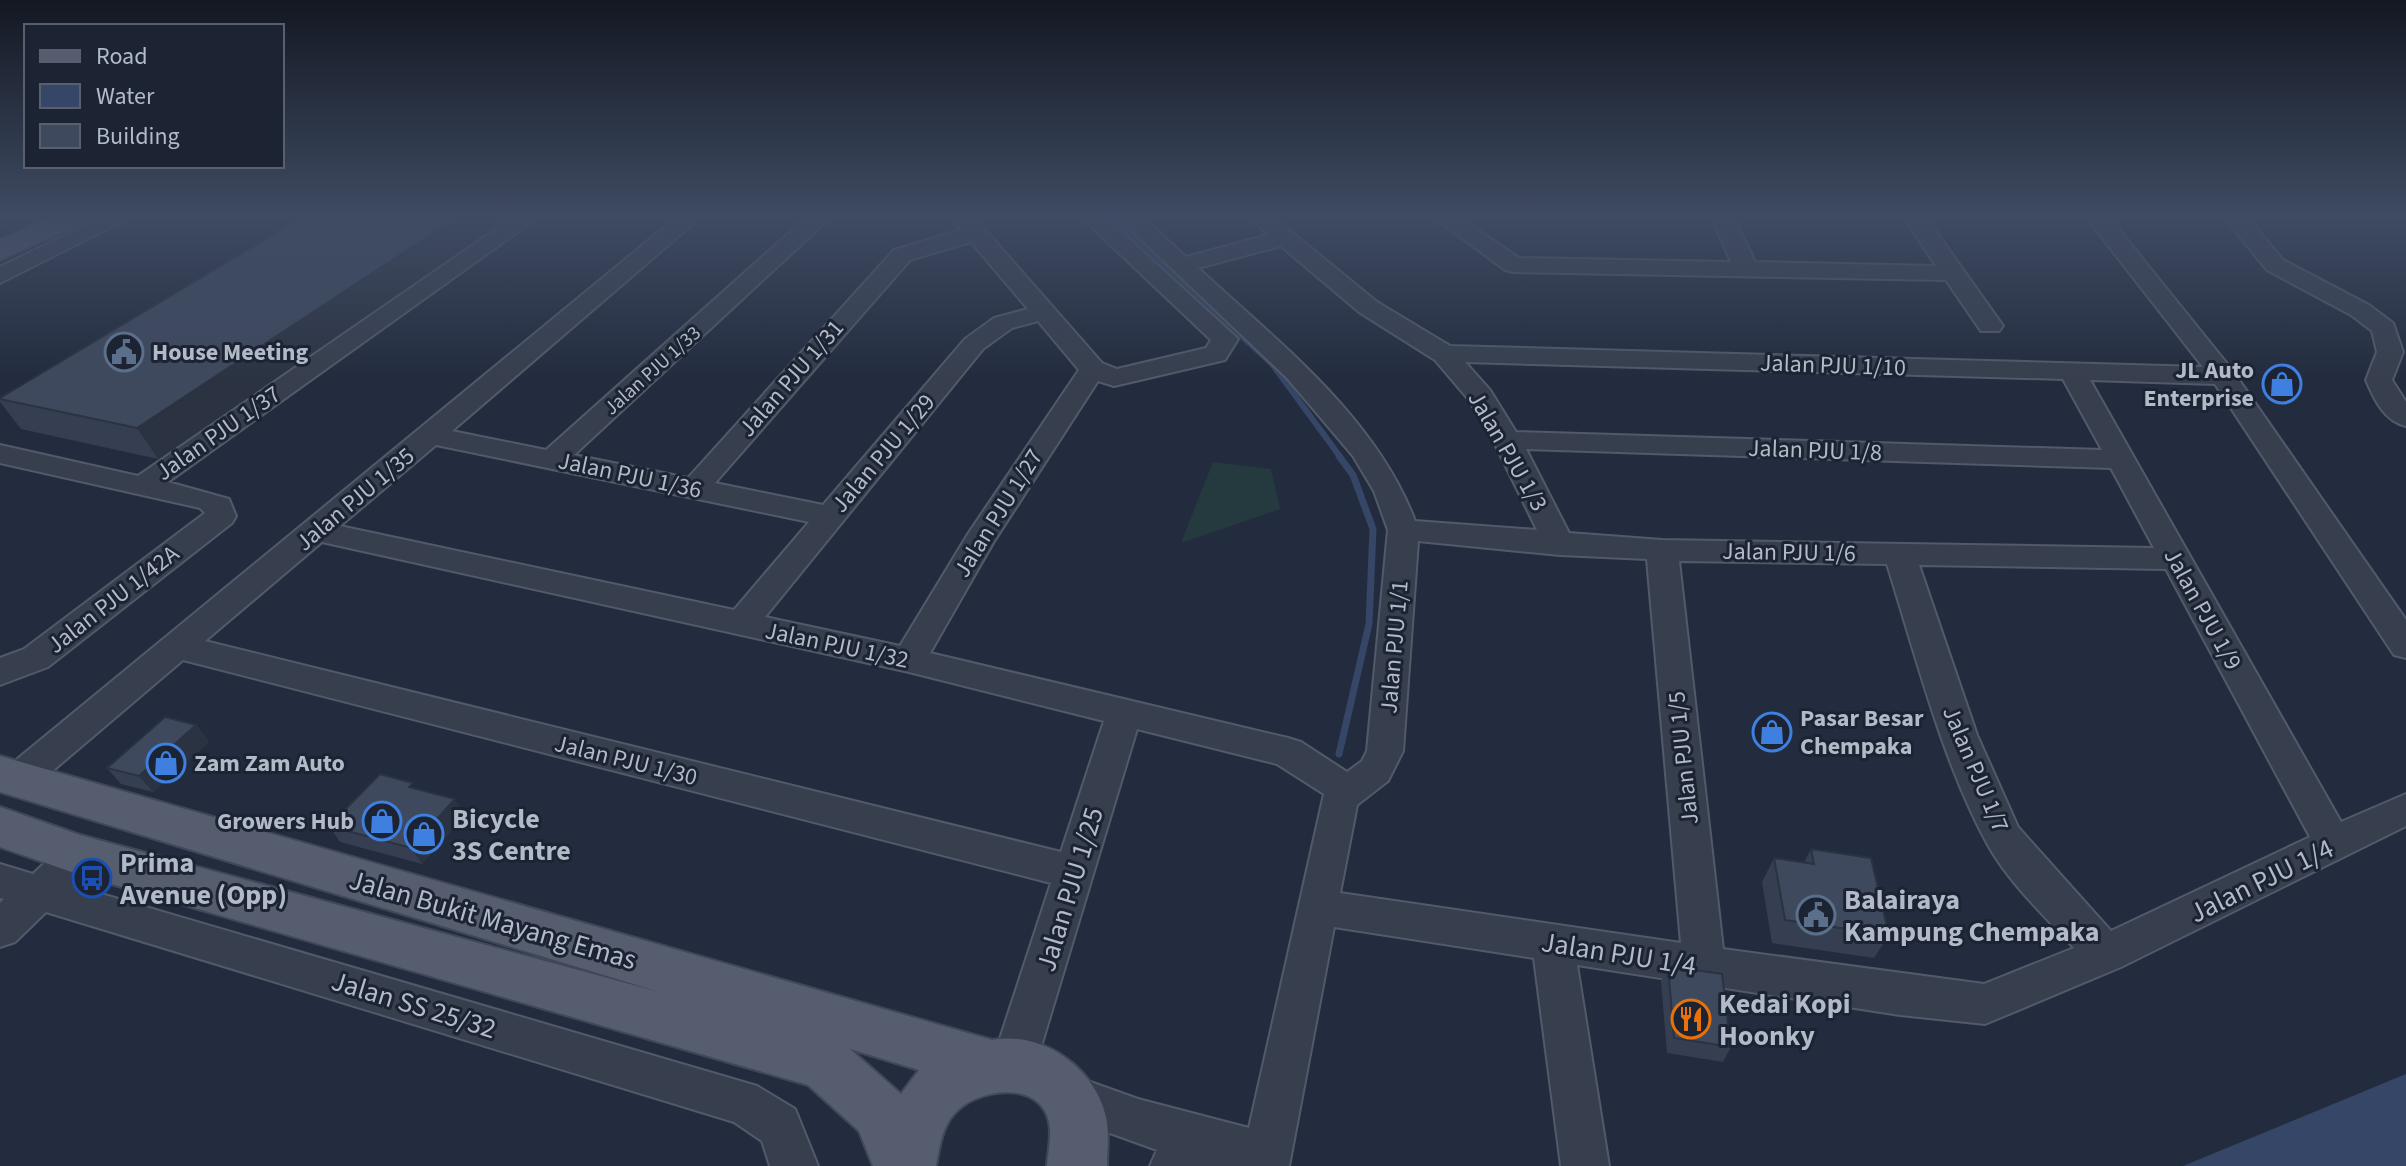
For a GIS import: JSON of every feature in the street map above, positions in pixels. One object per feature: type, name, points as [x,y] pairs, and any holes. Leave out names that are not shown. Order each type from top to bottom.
[{"type":"main road","name":"Jalan Bukit Mayang Emas","points":[[6,794],[80,855],[824,1063],[879,1111],[904,1166]]},
{"type":"main road","name":"Jalan Bukit Mayang Emas","points":[[6,794],[1000,1064],[1035,1069],[1054,1080],[1068,1096]]},
{"type":"main road","points":[[904,1166],[906,1143],[916,1115],[934,1091],[958,1074],[1000,1064]]},
{"type":"main road","points":[[1068,1096],[1079,1119],[1081,1145],[1077,1166]]},
{"type":"street","name":"Jalan PJU 1/37","points":[[143,486],[451,270]]},
{"type":"street","name":"Jalan PJU 1/35","points":[[6,794],[626,270]]},
{"type":"street","name":"Jalan PJU 1/33","points":[[553,459],[761,270]]},
{"type":"street","name":"Jalan PJU 1/31","points":[[694,489],[888,270]]},
{"type":"street","points":[[1009,270],[1104,374],[1216,354],[1225,339],[1150,270]]},
{"type":"street","name":"Jalan PJU 1/1","points":[[1190,270],[1296,372],[1365,452],[1389,491],[1403,530],[1385,751],[1379,771],[1367,781],[1346,790]]},
{"type":"street","name":"Jalan PJU 1/3","points":[[1323,270],[1368,307],[1444,354],[1480,396],[1507,440],[1560,545]]},
{"type":"street","points":[[1846,270],[1954,273]]},
{"type":"street","points":[[1952,270],[1990,326]]},
{"type":"street","points":[[2139,270],[2223,376],[2406,646]]},
{"type":"street","points":[[2285,270],[2360,310],[2384,328],[2390,352],[2379,380],[2388,400],[2406,418]]},
{"type":"street","name":"Jalan PJU 1/29","points":[[741,624],[974,344],[1003,323],[1045,312]]},
{"type":"street","name":"Jalan PJU 1/10","points":[[1444,354],[2223,376]]},
{"type":"street","name":"Jalan PJU 1/9","points":[[2072,371],[2124,460],[2174,559],[2334,845]]},
{"type":"street","name":"Jalan PJU 1/27","points":[[909,660],[979,541],[1104,374]]},
{"type":"street","name":"Jalan PJU 1/36","points":[[430,435],[830,516]]},
{"type":"street","name":"Jalan PJU 1/8","points":[[1507,440],[2124,460]]},
{"type":"street","points":[[0,454],[143,486]]},
{"type":"street","name":"Jalan PJU 1/42A","points":[[0,672],[17,669],[36,658],[221,516],[218,506],[209,501],[143,486]]},
{"type":"street","name":"Jalan PJU 1/6","points":[[1403,530],[1560,545],[1662,550],[2174,559]]},
{"type":"street","name":"Jalan PJU 1/32","points":[[316,531],[909,660],[1288,752],[1319,769],[1346,790]]},
{"type":"street","name":"Jalan PJU 1/5","points":[[1662,550],[1704,965]]},
{"type":"street","name":"Jalan PJU 1/7","points":[[1899,553],[1959,735],[2003,837],[2053,898],[2106,954]]},
{"type":"street","name":"Jalan PJU 1/30","points":[[179,647],[1073,872]]},
{"type":"street","name":"Jalan PJU 1/25","points":[[1000,1064],[1073,872],[1124,714]]},
{"type":"street","points":[[1265,1161],[1339,801],[1346,790]]},
{"type":"street","name":"Jalan PJU 1/4","points":[[1317,907],[1900,995],[1985,1004],[2106,954],[2406,809]]},
{"type":"street","points":[[0,929],[20,886],[80,855]]},
{"type":"street","name":"Jalan SS 25/32","points":[[20,886],[741,1102],[772,1116],[787,1135],[794,1166]]},
{"type":"street","points":[[1553,943],[1585,1166]]},
{"type":"street","points":[[1068,1096],[1138,1122],[1265,1161]]},
{"type":"street","points":[[1174,1166],[1265,1161]]},
{"type":"green space","points":[[1213,462],[1271,469],[1280,509],[1181,543]]},
{"type":"water","points":[[2406,1074],[2406,1166],[2183,1166]]},
{"type":"building","points":[[213,270],[376,270],[137,428],[0,398]]},
{"type":"building","points":[[165,717],[196,725],[139,776],[107,768]]},
{"type":"building","points":[[380,774],[413,783],[409,787],[455,799],[411,848],[329,826]]},
{"type":"building","points":[[1811,849],[1871,858],[1889,935],[1785,920],[1774,858],[1814,864]]},
{"type":"building","name":"Kedai Kopi Hoonky","points":[[1668,966],[1722,974],[1731,1047],[1674,1038]]},
{"type":"waterway","points":[[1171,270],[1272,364],[1341,458]]},
{"type":"waterway","points":[[1339,456],[1353,475],[1373,529],[1369,624],[1339,754]]},
{"type":"place","name":"House Meeting","points":[[124,352]]},
{"type":"place","name":"JL Auto Enterprise","points":[[2282,384]]},
{"type":"place","name":"Pasar Besar Chempaka","points":[[1772,732]]},
{"type":"place","name":"Zam Zam Auto","points":[[166,763]]},
{"type":"place","name":"Growers Hub","points":[[382,821]]},
{"type":"place","name":"Bicycle 3S Centre","points":[[424,834]]},
{"type":"place","name":"Prima Avenue (Opp)","points":[[92,878]]},
{"type":"place","name":"Balairaya Kampung Chempaka","points":[[1816,915]]},
{"type":"place","name":"Kedai Kopi Hoonky","points":[[1691,1019]]}]
